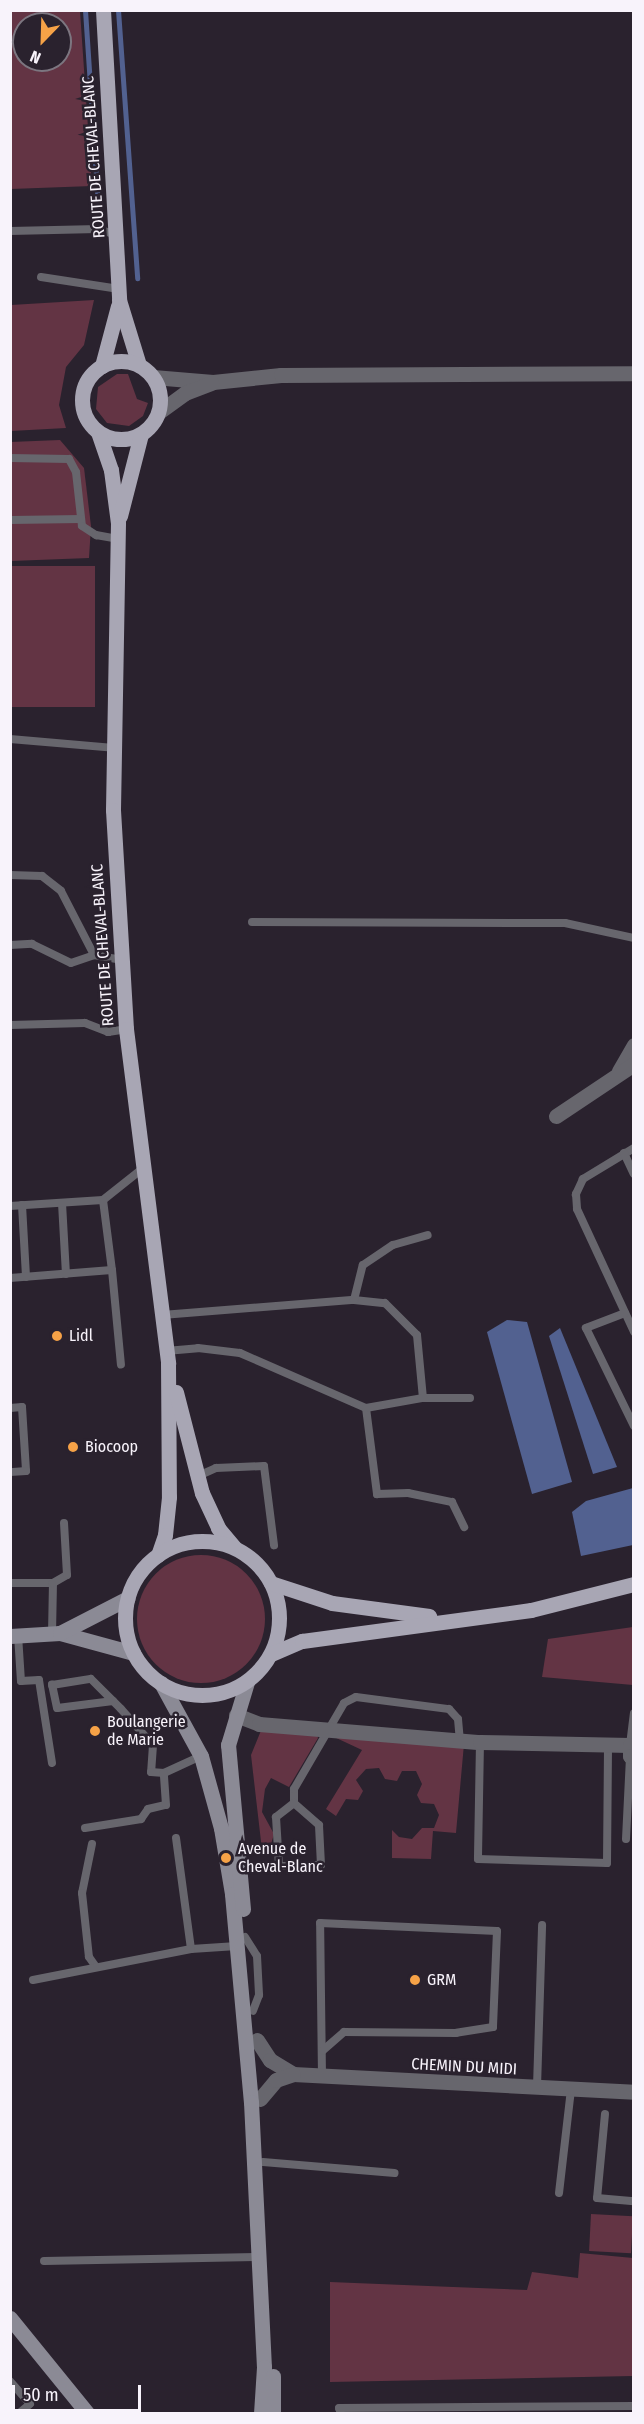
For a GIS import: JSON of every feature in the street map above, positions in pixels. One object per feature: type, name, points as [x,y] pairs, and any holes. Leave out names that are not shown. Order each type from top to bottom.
[{"type":"main road","name":"ROUTE DE CHEVAL-BLANC","points":[[103,10],[119,295],[139,365]]},
{"type":"main road","name":"ROUTE DE CHEVAL-BLANC","points":[[102,366],[119,295]]},
{"type":"main road","points":[[121,361],[139,365],[153,377],[160,394],[159,412],[141,434],[119,440],[98,432],[86,417],[82,398],[88,379],[102,366],[121,361]]},
{"type":"main road","name":"ROUTE DE CHEVAL-BLANC","points":[[98,432],[111,470],[118,523],[113,810],[126,1029],[167,1357]]},
{"type":"main road","name":"ROUTE DE CHEVAL-BLANC","points":[[118,523],[141,434]]},
{"type":"main road","points":[[167,1357],[198,1476],[218,1528],[234,1548],[261,1568],[271,1583],[280,1626],[271,1654],[247,1682],[228,1745],[240,1867],[241,1941],[264,2367],[261,2414]]},
{"type":"main road","points":[[158,1555],[165,1534],[170,1497],[167,1357]]},
{"type":"main road","points":[[234,1548],[195,1541],[158,1555],[144,1567],[128,1598],[127,1635],[133,1653],[161,1683],[201,1756],[221,1828],[257,2040],[273,2414]]},
{"type":"main road","points":[[271,1583],[332,1603],[450,1618]]},
{"type":"main road","points":[[271,1654],[302,1641],[450,1618],[531,1610],[633,1584]]},
{"type":"main road","points":[[56,1634],[128,1598]]},
{"type":"main road","points":[[14,1636],[56,1634],[133,1653]]},
{"type":"main road","points":[[161,1683],[195,1695],[213,1695],[247,1682]]},
{"type":"main road","points":[[10,2318],[88,2414]]},
{"type":"street","points":[[153,377],[213,382],[281,375],[633,373]]},
{"type":"street","points":[[159,412],[185,393],[213,382]]},
{"type":"street","points":[[618,1072],[633,1045]]},
{"type":"street","points":[[556,1116],[633,1064]]},
{"type":"street","points":[[236,1715],[259,1724],[480,1742],[608,1745],[631,1752]]},
{"type":"street","name":"CHEMIN DU MIDI","points":[[257,2040],[270,2060],[293,2074],[537,2089],[633,2092]]},
{"type":"street","points":[[260,2099],[276,2080],[293,2074]]},
{"type":"lane","points":[[10,231],[98,229],[117,235]]},
{"type":"lane","points":[[40,277],[119,295]]},
{"type":"lane","points":[[10,458],[69,459],[76,472],[82,526],[96,535],[118,539]]},
{"type":"lane","points":[[10,520],[81,519]]},
{"type":"lane","points":[[10,739],[114,748]]},
{"type":"lane","points":[[10,875],[42,876],[61,891],[94,954]]},
{"type":"lane","points":[[252,922],[565,923],[633,938]]},
{"type":"lane","points":[[10,945],[32,944],[71,963],[94,954],[121,960]]},
{"type":"lane","points":[[10,1025],[85,1023],[108,1032],[126,1029]]},
{"type":"lane","points":[[633,1148],[583,1179],[576,1194],[577,1209],[633,1332]]},
{"type":"lane","points":[[624,1153],[633,1174]]},
{"type":"lane","points":[[10,1206],[103,1200],[144,1168]]},
{"type":"lane","points":[[103,1200],[121,1365]]},
{"type":"lane","points":[[62,1203],[66,1274]]},
{"type":"lane","points":[[22,1205],[26,1277]]},
{"type":"lane","points":[[354,1300],[363,1265],[393,1245],[428,1235]]},
{"type":"lane","points":[[10,1278],[112,1270]]},
{"type":"lane","points":[[162,1315],[354,1300],[385,1303],[417,1335],[423,1398]]},
{"type":"lane","points":[[625,1313],[586,1328],[633,1426]]},
{"type":"lane","points":[[167,1357],[198,1348],[240,1353],[366,1408],[423,1398],[470,1398]]},
{"type":"lane","points":[[10,1408],[22,1407],[26,1471],[10,1472]]},
{"type":"lane","points":[[366,1408],[377,1494],[408,1493],[452,1502],[464,1527]]},
{"type":"lane","points":[[198,1476],[216,1468],[264,1466],[274,1545]]},
{"type":"lane","points":[[10,1583],[53,1583],[67,1575],[64,1523]]},
{"type":"lane","points":[[53,1583],[56,1634]]},
{"type":"lane","points":[[14,1636],[21,1681],[39,1680],[52,1763]]},
{"type":"lane","points":[[113,1701],[57,1708],[52,1685],[91,1679],[113,1701],[153,1745],[151,1772],[164,1773],[201,1756]]},
{"type":"lane","points":[[240,1867],[321,1865],[320,1825],[294,1803],[294,1789],[332,1729],[344,1703],[357,1697],[449,1709],[458,1719],[460,1740]]},
{"type":"lane","points":[[626,1839],[633,1713]]},
{"type":"lane","points":[[480,1742],[478,1859],[607,1863],[608,1745]]},
{"type":"lane","points":[[85,1828],[141,1820],[148,1809],[166,1805],[164,1773]]},
{"type":"lane","points":[[279,1866],[276,1817],[294,1803]]},
{"type":"lane","points":[[176,1838],[191,1948]]},
{"type":"lane","points":[[93,1844],[82,1893],[89,1958],[96,1967]]},
{"type":"lane","points":[[322,2077],[320,1923],[497,1931],[493,2027],[456,2033],[344,2032],[323,2050]]},
{"type":"lane","points":[[537,2089],[542,1925]]},
{"type":"lane","points":[[33,1980],[191,1948],[241,1941]]},
{"type":"lane","points":[[559,2193],[571,2090]]},
{"type":"lane","points":[[605,2114],[597,2198],[633,2200]]},
{"type":"lane","points":[[263,2162],[395,2173]]},
{"type":"lane","points":[[44,2261],[259,2257]]},
{"type":"lane","points":[[10,2381],[30,2404],[18,2414]]},
{"type":"lane","points":[[341,2414],[339,2408],[633,2406]]},
{"type":"shaded area","points":[[10,11],[80,11],[92,186],[11,189]]},
{"type":"shaded area","points":[[94,300],[84,345],[66,367],[59,405],[66,428],[11,431],[11,305]]},
{"type":"shaded area","points":[[117,374],[128,374],[137,399],[148,403],[143,416],[129,426],[107,423],[96,409],[98,387]]},
{"type":"shaded area","points":[[60,440],[84,468],[91,526],[89,558],[11,561],[10,442]]},
{"type":"shaded area","points":[[11,566],[95,566],[95,707],[11,707]]},
{"type":"shaded area","points":[[201,1555],[225,1560],[246,1574],[260,1595],[265,1619],[260,1643],[246,1664],[225,1678],[201,1683],[177,1678],[156,1664],[142,1643],[137,1619],[142,1595],[156,1574],[177,1560]]},
{"type":"shaded area","points":[[633,1627],[633,1685],[542,1677],[548,1639]]},
{"type":"shaded area","points":[[262,1728],[317,1734],[318,1738],[289,1787],[271,1778],[265,1789],[262,1812],[274,1834],[269,1851],[262,1850],[251,1755]]},
{"type":"shaded area","points":[[332,1736],[464,1744],[456,1833],[433,1831],[431,1859],[392,1858],[392,1830],[399,1837],[412,1839],[422,1828],[434,1828],[439,1815],[434,1804],[421,1803],[417,1795],[422,1784],[416,1771],[402,1771],[397,1781],[385,1779],[379,1768],[366,1769],[356,1780],[363,1791],[358,1800],[346,1799],[336,1816],[326,1809],[362,1750]]},
{"type":"shaded area","points":[[591,2214],[633,2216],[631,2253],[589,2251]]},
{"type":"shaded area","points":[[580,2253],[633,2258],[633,2376],[330,2382],[330,2282],[527,2290],[532,2272],[578,2278]]},
{"type":"water","points":[[507,1320],[527,1322],[572,1482],[532,1494],[487,1332]]},
{"type":"water","points":[[560,1328],[617,1467],[593,1474],[549,1336]]},
{"type":"water","points":[[633,1488],[633,1545],[581,1556],[572,1512],[586,1501]]},
{"type":"waterway","points":[[85,10],[99,219]]},
{"type":"waterway","points":[[118,10],[137,278]]},
{"type":"place","name":"Lidl","points":[[57,1336]]},
{"type":"place","name":"Biocoop","points":[[73,1447]]},
{"type":"place","name":"Boulangerie de Marie","points":[[95,1731]]},
{"type":"place","name":"Avenue de Cheval-Blanc","points":[[226,1858]]},
{"type":"place","name":"GRM","points":[[415,1980]]}]
